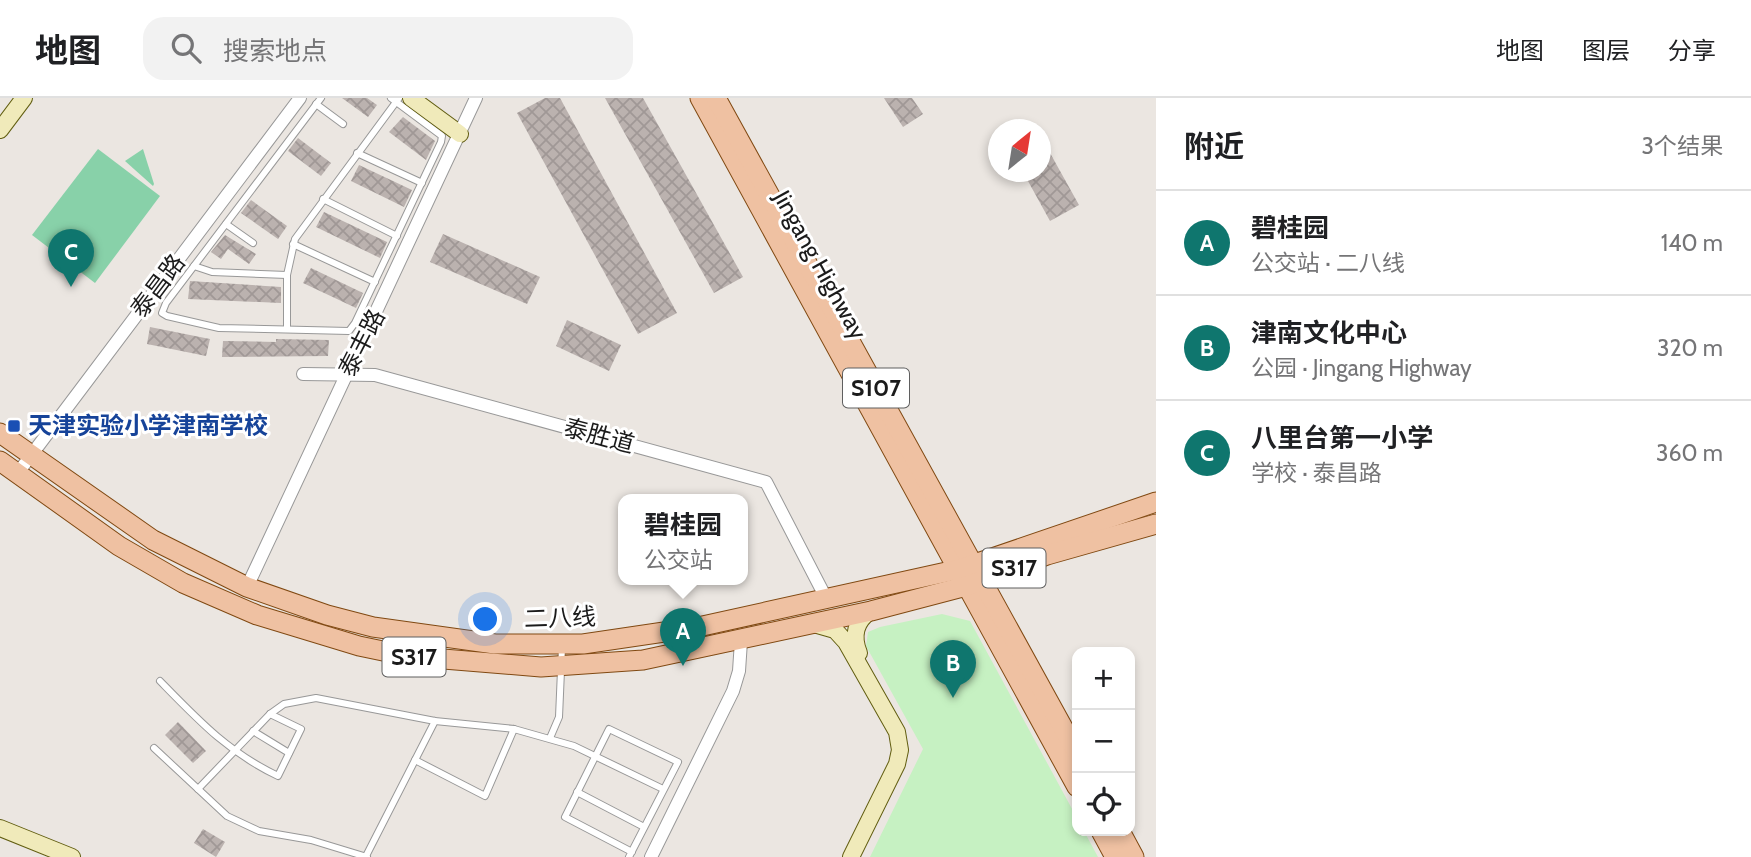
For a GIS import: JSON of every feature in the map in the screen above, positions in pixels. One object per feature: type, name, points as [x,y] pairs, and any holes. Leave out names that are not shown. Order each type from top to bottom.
[{"type":"main road","name":"Jingang Highway","points":[[700,98],[966,576]]},
{"type":"main road","name":"Jingang Highway","points":[[716,98],[1072,778]]},
{"type":"main road","name":"二八线","points":[[0,433],[153,540],[247,587],[327,615],[373,627],[465,641],[562,646],[698,627],[826,598],[966,576],[1156,524]]},
{"type":"main road","name":"二八线","points":[[0,461],[109,539],[166,573],[223,601],[280,624],[407,656],[460,663],[562,667],[643,660],[871,611],[1156,502]]},
{"type":"main road","points":[[966,576],[1016,654],[1036,678],[1072,744]]},
{"type":"main road","points":[[871,611],[957,597],[971,603],[986,617]]},
{"type":"main road","points":[[1104,836],[1115,857]]},
{"type":"main road","points":[[1123,836],[1134,857]]},
{"type":"street","points":[[0,130],[24,98]]},
{"type":"street","name":"泰昌路","points":[[17,474],[300,98]]},
{"type":"street","points":[[421,98],[461,131]]},
{"type":"street","name":"泰丰路","points":[[247,587],[477,98]]},
{"type":"street","points":[[399,99],[461,131]]},
{"type":"street","name":"泰胜道","points":[[303,374],[375,375],[766,482],[826,598]]},
{"type":"street","points":[[859,857],[903,768],[907,753],[900,728],[856,647],[857,625],[871,611]]},
{"type":"street","points":[[814,624],[835,630],[846,642],[899,742],[897,764],[851,857]]},
{"type":"street","points":[[651,857],[733,691],[741,641]]},
{"type":"street","points":[[0,828],[72,857]]},
{"type":"street","points":[[0,835],[55,857]]},
{"type":"lane","points":[[287,329],[287,275],[293,243],[399,99],[442,136],[397,236],[349,331],[219,328],[167,316],[162,309],[318,101],[343,124]]},
{"type":"lane","points":[[357,153],[422,183]]},
{"type":"lane","points":[[323,199],[397,236]]},
{"type":"lane","points":[[226,224],[253,243]]},
{"type":"lane","points":[[293,243],[375,282]]},
{"type":"lane","points":[[194,266],[212,272],[287,275]]},
{"type":"lane","points":[[550,738],[559,717],[562,646]]},
{"type":"lane","points":[[160,681],[217,740],[278,776],[301,729],[270,714]]},
{"type":"lane","points":[[198,789],[270,714],[284,704],[316,698],[435,721],[514,729],[550,738],[663,789]]},
{"type":"lane","points":[[154,748],[227,817],[259,831],[311,840],[366,857],[435,721]]},
{"type":"lane","points":[[415,760],[485,796],[514,729]]},
{"type":"lane","points":[[609,729],[678,762],[663,789],[631,854],[565,817],[609,729]]},
{"type":"lane","points":[[253,731],[289,753]]},
{"type":"lane","points":[[577,792],[644,827]]},
{"type":"green space","points":[[98,149],[160,196],[95,283],[32,235]]},
{"type":"green space","points":[[143,149],[154,184],[153,186],[125,161]]},
{"type":"green space","points":[[942,614],[970,621],[1072,809],[1072,836],[1087,836],[1098,857],[870,857],[923,749],[866,646],[868,632]]},
{"type":"building","points":[[342,98],[367,98],[377,105],[368,117]]},
{"type":"building","points":[[545,98],[560,98],[677,313],[638,334],[517,113]]},
{"type":"building","points":[[605,98],[643,98],[743,277],[714,293]]},
{"type":"building","points":[[884,98],[912,98],[923,114],[903,127]]},
{"type":"building","points":[[403,117],[435,141],[426,160],[389,132]]},
{"type":"building","points":[[298,138],[331,163],[321,176],[288,151]]},
{"type":"building","points":[[1051,155],[1079,205],[1050,221],[1029,182],[1051,182]]},
{"type":"building","points":[[359,165],[412,190],[404,207],[351,181]]},
{"type":"building","points":[[251,200],[287,226],[278,239],[241,213]]},
{"type":"building","points":[[324,212],[387,242],[380,258],[316,227]]},
{"type":"building","points":[[443,234],[540,277],[527,304],[430,262]]},
{"type":"building","points":[[225,235],[256,254],[249,264],[228,249],[221,259],[211,252]]},
{"type":"building","points":[[311,268],[363,293],[356,308],[303,283]]},
{"type":"building","points":[[190,281],[281,287],[281,303],[188,299]]},
{"type":"building","points":[[567,320],[621,345],[609,371],[556,346]]},
{"type":"building","points":[[150,327],[210,339],[206,356],[147,344]]},
{"type":"building","points":[[276,339],[329,340],[328,356],[222,357],[223,341],[276,342]]},
{"type":"building","points":[[178,722],[206,751],[193,763],[165,735]]},
{"type":"building","points":[[203,829],[225,842],[216,857],[194,843]]},
{"type":"place","name":"八里台第一小学","points":[[71,287]]},
{"type":"place","name":"天津实验小学津南学校","points":[[14,426]]},
{"type":"place","name":"碧桂园","points":[[683,666]]},
{"type":"place","name":"津南文化中心","points":[[953,698]]}]
